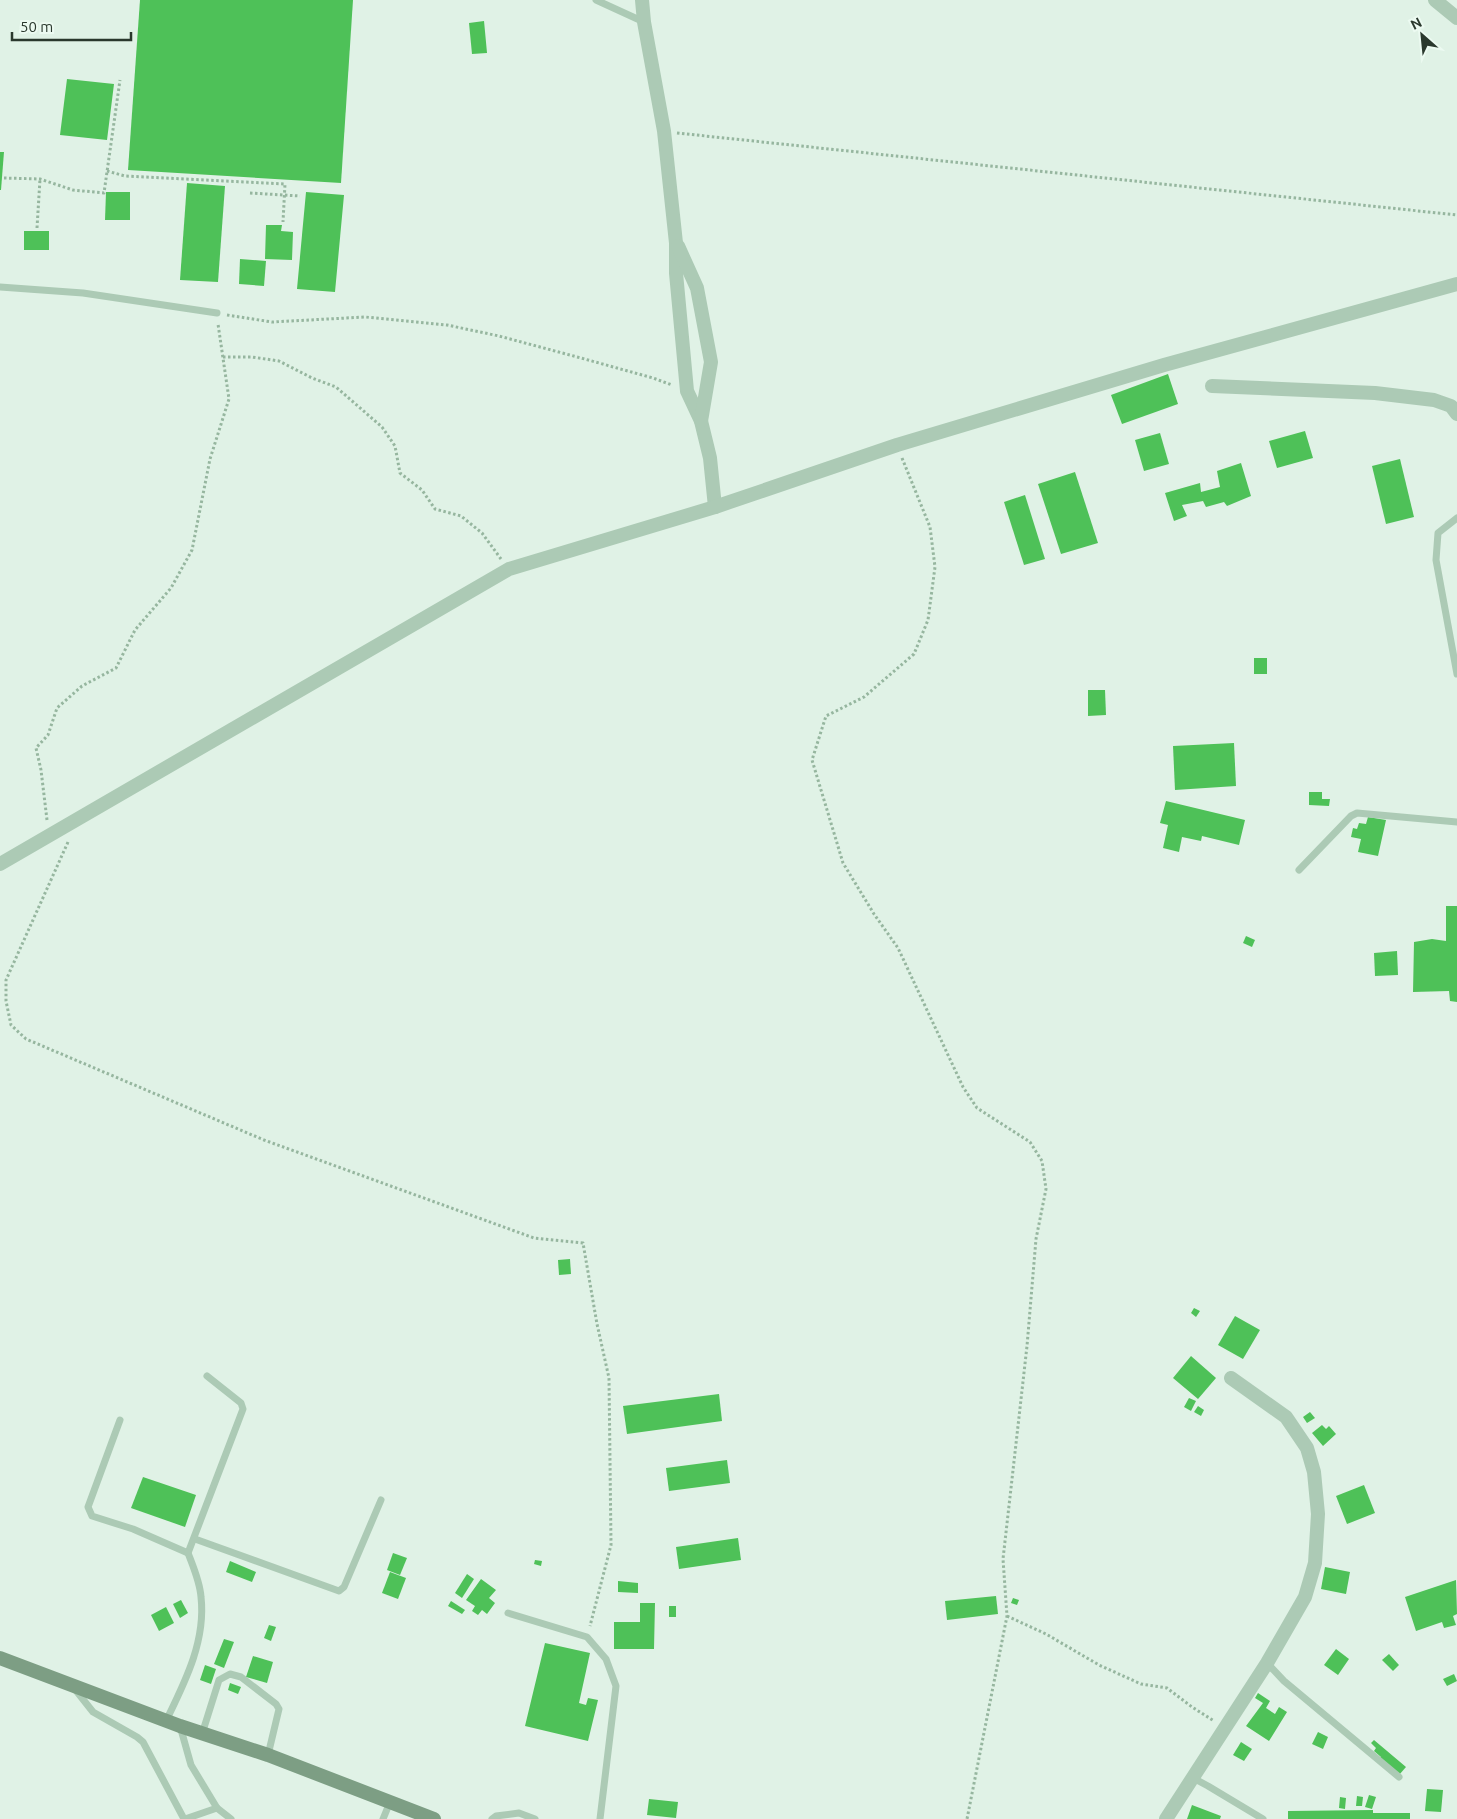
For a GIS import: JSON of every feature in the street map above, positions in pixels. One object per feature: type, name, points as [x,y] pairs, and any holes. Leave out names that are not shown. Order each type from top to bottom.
[{"type":"main road","points":[[0,1658],[166,1721],[268,1755],[434,1819]]},
{"type":"street","points":[[642,0],[644,22],[664,131],[676,243],[676,273],[687,391],[701,421],[710,458],[715,507]]},
{"type":"street","points":[[1436,0],[1457,18]]},
{"type":"street","points":[[676,243],[697,288],[711,362],[701,421]]},
{"type":"street","points":[[0,864],[509,569],[715,507],[897,446],[1164,365],[1457,284]]},
{"type":"street","points":[[1212,386],[1385,394],[1434,400],[1451,406],[1457,414]]},
{"type":"street","points":[[1166,1819],[1267,1663],[1305,1598],[1315,1563],[1318,1514],[1314,1472],[1307,1448],[1286,1417],[1231,1378]]},
{"type":"lane","points":[[596,0],[644,22]]},
{"type":"lane","points":[[0,287],[84,293],[217,313]]},
{"type":"lane","points":[[1457,518],[1438,533],[1436,560],[1457,674]]},
{"type":"lane","points":[[1299,870],[1351,816],[1357,813],[1456,821]]},
{"type":"lane","points":[[166,1721],[186,1679],[195,1653],[201,1623],[201,1596],[188,1552],[195,1538],[243,1409],[241,1403],[207,1376]]},
{"type":"lane","points":[[120,1420],[88,1508],[92,1516],[188,1552]]},
{"type":"lane","points":[[195,1538],[339,1591],[344,1587],[381,1500]]},
{"type":"lane","points":[[508,1612],[588,1637],[606,1659],[616,1686],[600,1819]]},
{"type":"lane","points":[[1267,1663],[1291,1687],[1399,1778]]},
{"type":"lane","points":[[202,1734],[219,1680],[230,1674],[241,1677],[276,1704],[279,1709],[268,1755]]},
{"type":"lane","points":[[73,1685],[93,1712],[143,1742],[185,1819],[217,1808]]},
{"type":"lane","points":[[180,1726],[191,1765],[217,1808],[231,1819]]},
{"type":"lane","points":[[1193,1778],[1263,1819]]},
{"type":"lane","points":[[383,1819],[390,1802]]},
{"type":"lane","points":[[492,1819],[496,1816],[519,1812],[535,1819]]},
{"type":"path","points":[[4,178],[40,179],[73,190],[104,193],[120,80]]},
{"type":"path","points":[[664,131],[1457,215]]},
{"type":"path","points":[[107,172],[125,176],[285,184],[283,222]]},
{"type":"path","points":[[37,228],[40,179]]},
{"type":"path","points":[[250,193],[300,196]]},
{"type":"path","points":[[49,836],[41,770],[36,748],[48,735],[57,708],[82,686],[116,668],[135,630],[171,588],[192,550],[210,459],[228,399],[217,313],[272,322],[366,317],[447,325],[499,336],[635,373],[687,391]]},
{"type":"path","points":[[223,357],[252,357],[279,361],[312,378],[336,387],[382,427],[395,446],[400,473],[422,490],[435,509],[461,516],[482,533],[509,569]]},
{"type":"path","points":[[897,446],[930,527],[935,567],[928,620],[914,654],[864,697],[826,716],[812,760],[843,863],[874,914],[898,948],[962,1087],[977,1108],[1030,1142],[1042,1160],[1046,1189],[1036,1240],[1027,1346],[1003,1559],[1007,1616],[966,1819]]},
{"type":"path","points":[[78,819],[6,980],[6,1002],[11,1025],[26,1039],[264,1140],[534,1238],[583,1243],[597,1324],[609,1378],[610,1417],[611,1545],[588,1637]]},
{"type":"path","points":[[1007,1616],[1046,1634],[1099,1665],[1141,1684],[1167,1688],[1192,1708],[1226,1728]]},
{"type":"building","points":[[140,0],[353,0],[341,183],[128,170]]},
{"type":"building","points":[[484,21],[487,53],[472,54],[469,23]]},
{"type":"building","points":[[67,79],[114,84],[107,140],[60,135]]},
{"type":"building","points":[[0,152],[4,152],[1,190],[0,190]]},
{"type":"building","points":[[187,183],[225,186],[218,282],[180,280]]},
{"type":"building","points":[[106,192],[130,192],[130,220],[105,220]]},
{"type":"building","points":[[306,192],[344,195],[335,292],[297,289]]},
{"type":"building","points":[[266,225],[282,225],[281,231],[293,232],[292,260],[265,259]]},
{"type":"building","points":[[24,231],[49,231],[49,250],[24,250]]},
{"type":"building","points":[[240,259],[266,261],[264,286],[239,284]]},
{"type":"building","points":[[1168,374],[1178,404],[1122,424],[1111,395]]},
{"type":"building","points":[[1305,431],[1313,458],[1277,468],[1269,441]]},
{"type":"building","points":[[1160,433],[1169,464],[1144,471],[1135,440]]},
{"type":"building","points":[[1400,459],[1414,517],[1386,524],[1372,466]]},
{"type":"building","points":[[1241,463],[1251,496],[1227,506],[1224,502],[1206,507],[1203,501],[1182,505],[1187,516],[1174,521],[1165,493],[1200,483],[1201,492],[1220,487],[1217,471]]},
{"type":"building","points":[[1075,472],[1098,543],[1061,554],[1038,484]]},
{"type":"building","points":[[1025,495],[1045,559],[1024,565],[1004,502]]},
{"type":"building","points":[[1254,658],[1267,658],[1267,674],[1254,674]]},
{"type":"building","points":[[1088,690],[1105,690],[1106,715],[1088,716]]},
{"type":"building","points":[[1234,743],[1236,786],[1175,790],[1173,746]]},
{"type":"building","points":[[1309,792],[1322,792],[1322,799],[1330,799],[1329,806],[1309,805]]},
{"type":"building","points":[[1166,801],[1245,820],[1239,845],[1202,836],[1201,841],[1182,837],[1179,852],[1163,848],[1168,825],[1160,823]]},
{"type":"building","points":[[1368,817],[1386,820],[1378,856],[1358,852],[1361,839],[1351,837],[1353,828],[1357,829],[1359,823],[1366,824]]},
{"type":"building","points":[[1446,906],[1457,906],[1457,1002],[1450,1001],[1449,991],[1413,992],[1414,942],[1432,939],[1446,941]]},
{"type":"building","points":[[1246,936],[1255,940],[1252,947],[1243,943]]},
{"type":"building","points":[[1397,951],[1398,975],[1375,976],[1374,953]]},
{"type":"building","points":[[570,1259],[571,1274],[559,1275],[558,1260]]},
{"type":"building","points":[[1194,1308],[1200,1311],[1196,1317],[1191,1313]]},
{"type":"building","points":[[1235,1316],[1260,1330],[1243,1359],[1218,1345]]},
{"type":"building","points":[[1191,1356],[1216,1378],[1198,1399],[1173,1378]]},
{"type":"building","points":[[719,1394],[722,1421],[627,1434],[623,1406]]},
{"type":"building","points":[[1189,1398],[1196,1401],[1191,1411],[1184,1407]]},
{"type":"building","points":[[1198,1406],[1204,1410],[1201,1416],[1194,1412]]},
{"type":"building","points":[[1310,1412],[1315,1418],[1307,1423],[1303,1417]]},
{"type":"building","points":[[1322,1425],[1326,1429],[1329,1426],[1336,1434],[1323,1446],[1312,1433]]},
{"type":"building","points":[[727,1460],[730,1483],[669,1491],[666,1468]]},
{"type":"building","points":[[143,1477],[196,1495],[185,1527],[131,1508]]},
{"type":"building","points":[[1364,1485],[1375,1513],[1347,1524],[1336,1496]]},
{"type":"building","points":[[738,1538],[741,1560],[679,1569],[676,1547]]},
{"type":"building","points":[[393,1553],[407,1558],[400,1575],[387,1570]]},
{"type":"building","points":[[535,1560],[542,1561],[541,1566],[534,1564]]},
{"type":"building","points":[[230,1561],[256,1572],[252,1582],[226,1572]]},
{"type":"building","points":[[1325,1567],[1350,1572],[1346,1594],[1321,1589]]},
{"type":"building","points":[[390,1572],[406,1578],[398,1599],[382,1593]]},
{"type":"building","points":[[467,1574],[474,1579],[462,1598],[455,1593]]},
{"type":"building","points":[[481,1579],[496,1590],[489,1598],[495,1603],[487,1614],[482,1610],[478,1615],[472,1611],[475,1606],[466,1600]]},
{"type":"building","points":[[1456,1580],[1457,1614],[1453,1616],[1456,1625],[1444,1628],[1442,1622],[1416,1631],[1405,1597]]},
{"type":"building","points":[[618,1581],[638,1583],[638,1593],[618,1592]]},
{"type":"building","points":[[996,1596],[998,1614],[947,1620],[945,1601]]},
{"type":"building","points":[[1013,1598],[1019,1600],[1017,1605],[1011,1603]]},
{"type":"building","points":[[181,1600],[188,1613],[180,1618],[173,1604]]},
{"type":"building","points":[[451,1601],[465,1610],[462,1614],[448,1606]]},
{"type":"building","points":[[640,1603],[655,1603],[654,1649],[614,1649],[614,1622],[640,1622]]},
{"type":"building","points":[[669,1606],[676,1606],[676,1617],[669,1617]]},
{"type":"building","points":[[166,1607],[174,1623],[159,1631],[151,1615]]},
{"type":"building","points":[[269,1625],[276,1627],[271,1641],[264,1638]]},
{"type":"building","points":[[224,1639],[234,1642],[224,1668],[214,1664]]},
{"type":"building","points":[[545,1643],[590,1653],[579,1703],[586,1705],[588,1698],[598,1700],[588,1741],[525,1726]]},
{"type":"building","points":[[1336,1649],[1349,1659],[1338,1675],[1324,1665]]},
{"type":"building","points":[[1389,1654],[1399,1665],[1393,1671],[1382,1660]]},
{"type":"building","points":[[253,1656],[273,1662],[267,1683],[246,1677]]},
{"type":"building","points":[[205,1665],[216,1669],[211,1684],[200,1680]]},
{"type":"building","points":[[1454,1674],[1457,1681],[1447,1686],[1443,1679]]},
{"type":"building","points":[[230,1683],[241,1687],[238,1694],[228,1690]]},
{"type":"building","points":[[1258,1693],[1270,1701],[1266,1708],[1275,1714],[1279,1707],[1287,1712],[1269,1741],[1246,1726],[1263,1703],[1255,1698]]},
{"type":"building","points":[[1318,1732],[1328,1737],[1323,1749],[1312,1744]]},
{"type":"building","points":[[1374,1740],[1406,1767],[1399,1775],[1379,1759],[1381,1757],[1374,1751],[1376,1748],[1371,1743]]},
{"type":"building","points":[[1241,1742],[1252,1749],[1244,1761],[1233,1755]]},
{"type":"building","points":[[1427,1789],[1443,1790],[1441,1812],[1425,1811]]},
{"type":"building","points":[[1369,1795],[1376,1797],[1372,1809],[1365,1807]]},
{"type":"building","points":[[1357,1796],[1363,1797],[1362,1806],[1356,1806]]},
{"type":"building","points":[[1340,1797],[1346,1798],[1345,1809],[1339,1808]]},
{"type":"building","points":[[649,1799],[678,1802],[676,1818],[647,1815]]},
{"type":"building","points":[[1192,1805],[1221,1816],[1220,1819],[1187,1819]]},
{"type":"building","points":[[1373,1810],[1373,1813],[1410,1813],[1410,1819],[1288,1819],[1288,1811]]}]
